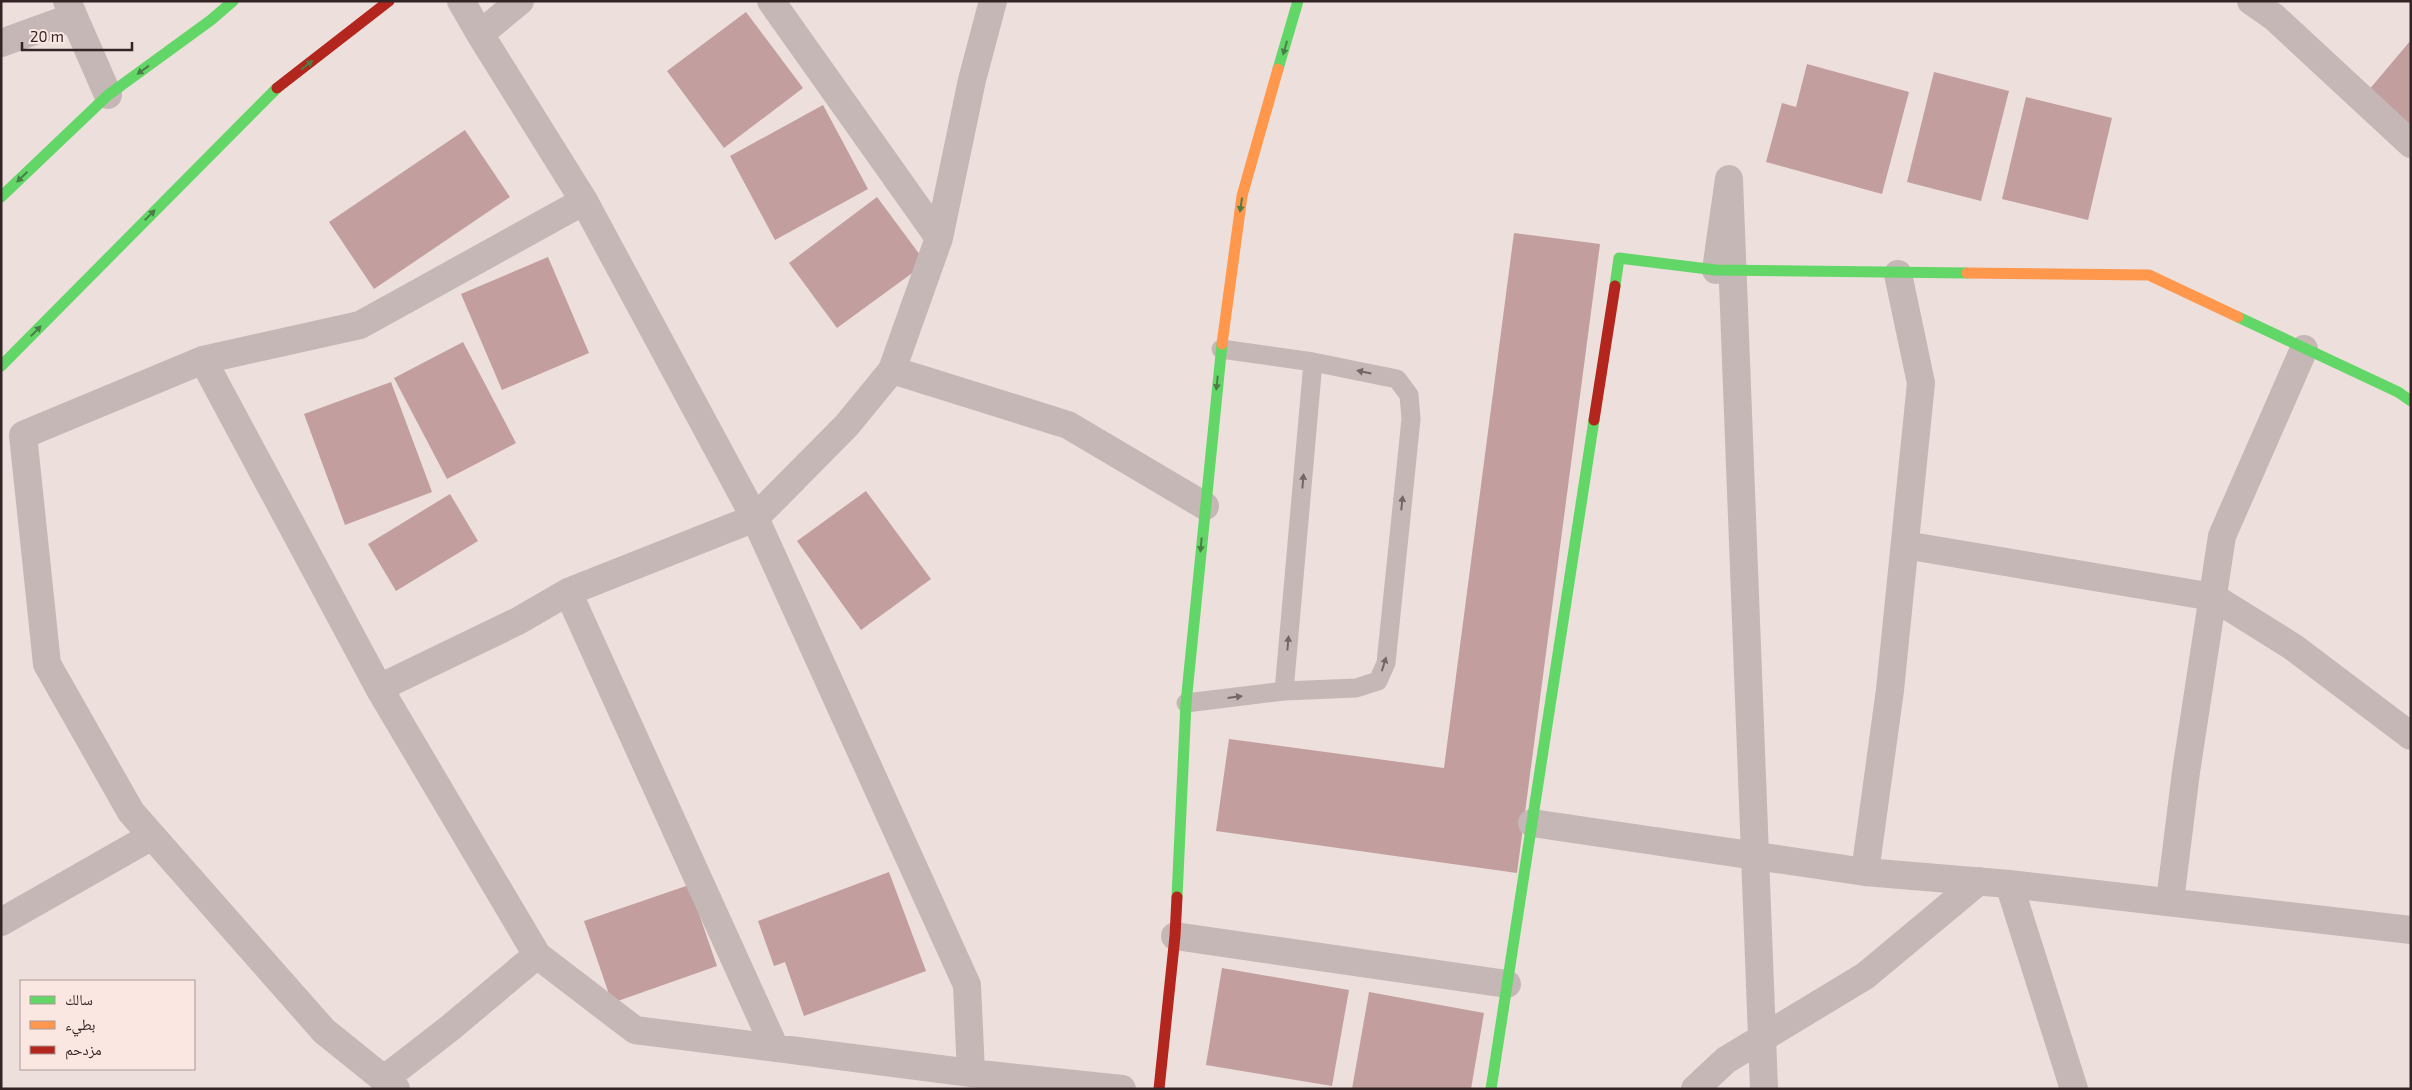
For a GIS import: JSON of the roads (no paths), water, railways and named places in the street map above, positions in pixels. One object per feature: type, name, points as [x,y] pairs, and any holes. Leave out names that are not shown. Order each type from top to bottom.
[{"type":"street","points":[[1,197],[108,96],[211,20],[233,1]]},
{"type":"street","points":[[1,366],[269,95],[389,1]]},
{"type":"street","points":[[461,1],[584,201],[755,518],[967,985],[971,1073]]},
{"type":"street","points":[[480,34],[520,1]]},
{"type":"street","points":[[771,1],[939,238]]},
{"type":"street","points":[[379,688],[518,621],[568,592],[755,518],[847,425],[892,370],[939,238],[972,80],[993,1]]},
{"type":"street","points":[[1159,1089],[1174,936],[1186,703],[1221,349],[1242,196],[1298,1]]},
{"type":"street","points":[[2251,1],[2280,9],[2411,144]]},
{"type":"street","points":[[1,44],[70,9],[108,96]]},
{"type":"street","points":[[1716,270],[1729,179],[1764,1089]]},
{"type":"street","points":[[537,955],[450,1028],[389,1084],[324,1032],[131,812],[48,664],[23,435],[203,360],[360,325],[584,201]]},
{"type":"street","points":[[1491,1089],[1619,258],[1716,270],[1898,274],[2149,275],[2398,392],[2411,401]]},
{"type":"street","points":[[1865,872],[1890,690],[1922,383],[1898,274]]},
{"type":"street","points":[[2170,901],[2186,772],[2222,536],[2304,349]]},
{"type":"street","points":[[203,360],[379,688],[537,955],[635,1030],[971,1073],[1122,1089]]},
{"type":"street","points":[[892,370],[1068,424],[1205,506]]},
{"type":"street","points":[[1905,545],[2213,597],[2292,647],[2411,736]]},
{"type":"street","points":[[568,592],[775,1048]]},
{"type":"street","points":[[1532,823],[1865,872],[1979,881],[2170,901],[2411,930]]},
{"type":"street","points":[[1,922],[152,836]]},
{"type":"street","points":[[1694,1089],[1726,1060],[1865,976],[1979,881]]},
{"type":"street","points":[[2009,884],[2074,1089]]},
{"type":"street","points":[[1174,936],[1507,984]]},
{"type":"lane","points":[[1186,703],[1284,691],[1356,688],[1378,681],[1386,662],[1411,419],[1410,395],[1396,379],[1313,362],[1221,349]]},
{"type":"lane","points":[[1284,691],[1313,362]]}]
